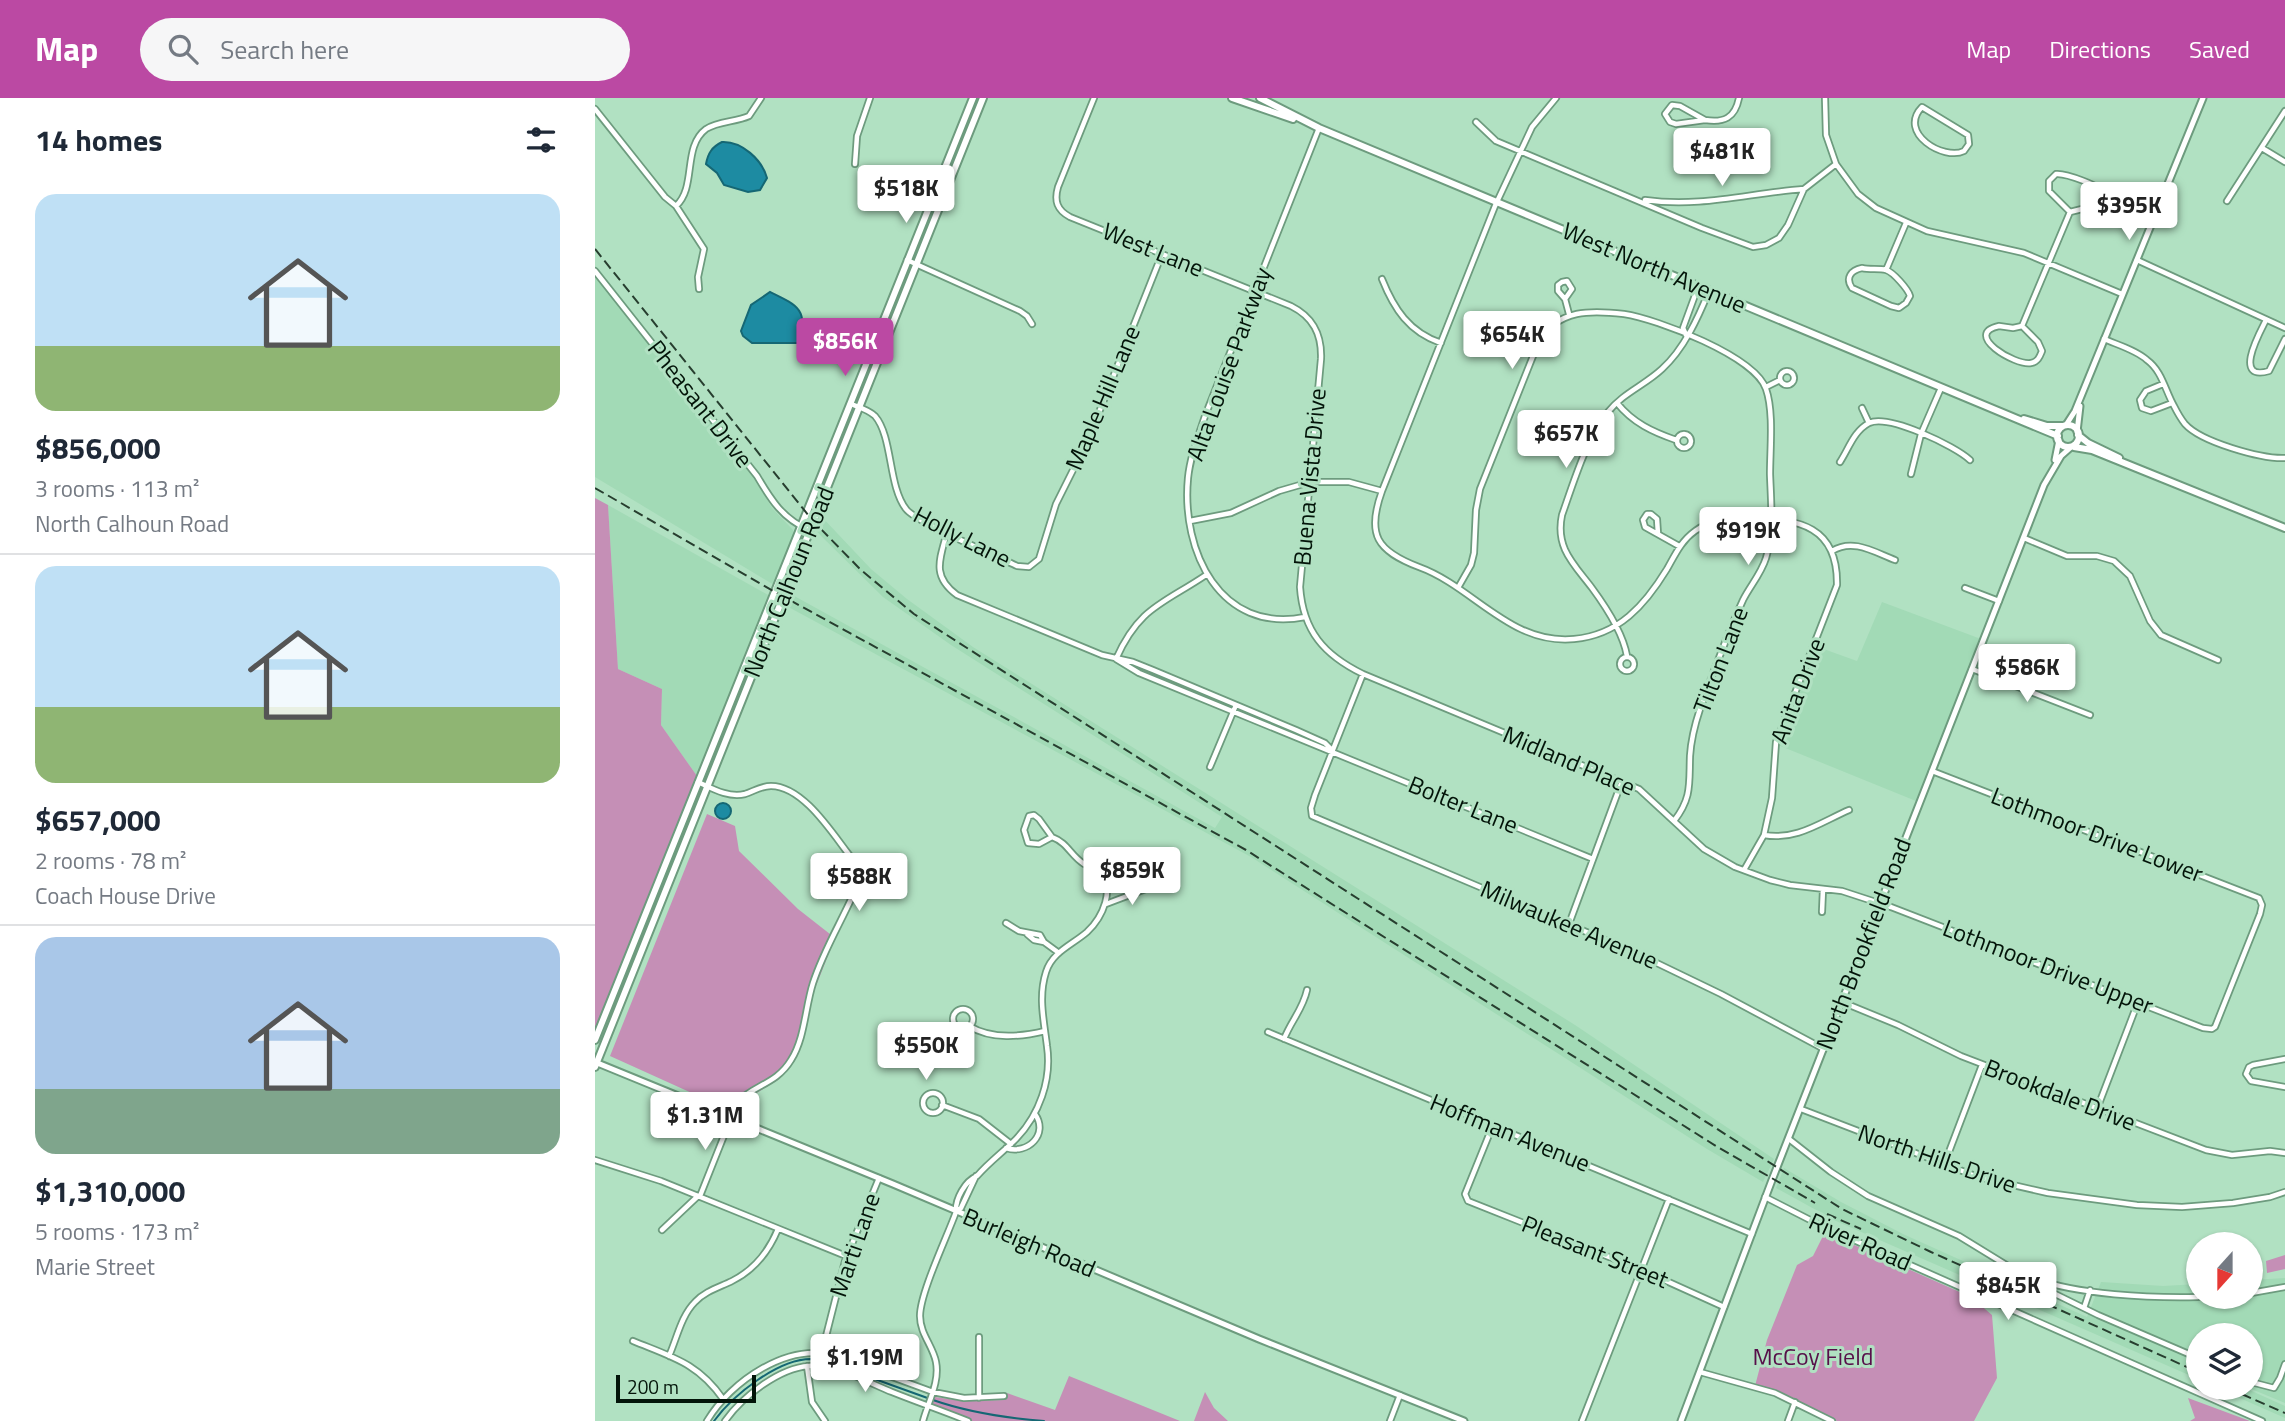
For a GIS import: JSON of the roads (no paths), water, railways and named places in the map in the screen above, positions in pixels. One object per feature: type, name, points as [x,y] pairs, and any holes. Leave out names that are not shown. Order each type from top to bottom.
[{"type":"main road","name":"North Calhoun Road","points":[[595,1040],[972,98]]},
{"type":"main road","name":"North Calhoun Road","points":[[596,1064],[983,98]]},
{"type":"main road","name":"West North Avenue","points":[[1232,98],[1316,126]]},
{"type":"main road","name":"West North Avenue","points":[[1259,98],[1316,126],[2058,438]]},
{"type":"main road","name":"West North Avenue","points":[[1996,410],[2042,424],[2065,425]]},
{"type":"main road","points":[[2139,470],[2084,441],[2073,427],[2065,425],[2060,428],[2058,438],[2072,447],[2092,450],[2139,470],[2285,528]]},
{"type":"main road","points":[[2072,447],[2078,441],[2078,433]]},
{"type":"street","points":[[676,206],[684,194],[691,158],[700,137],[707,129],[716,125],[749,116],[761,98]]},
{"type":"street","points":[[855,164],[857,136],[870,98]]},
{"type":"street","name":"West Lane","points":[[1094,98],[1058,187],[1056,204],[1061,211],[1254,291]]},
{"type":"street","points":[[1556,98],[1538,119],[1520,151],[1441,343],[1382,491],[1374,521],[1379,540],[1395,558],[1459,586],[1509,624],[1546,639],[1584,638],[1629,618],[1646,601],[1679,546],[1695,531],[1717,521],[1794,521],[1811,529],[1832,551],[1850,545],[1895,560]]},
{"type":"street","points":[[1705,120],[1676,105],[1669,107],[1665,114],[1673,123],[1726,120],[1735,112],[1739,98]]},
{"type":"street","points":[[1825,98],[1826,135],[1836,164],[1858,194],[1882,212],[1947,237],[2001,246],[2049,262],[2122,294]]},
{"type":"street","points":[[1922,107],[1965,132],[1969,139],[1965,151],[1953,153],[1921,139],[1914,123],[1922,107],[1923,98]]},
{"type":"street","points":[[2065,425],[2073,416],[2203,98]]},
{"type":"street","points":[[595,109],[665,197],[676,206],[704,249],[698,277],[699,289]]},
{"type":"street","points":[[2227,201],[2285,111]]},
{"type":"street","points":[[1476,121],[1489,137],[1520,151],[1739,242],[1760,247],[1773,242],[1784,232],[1804,189],[1836,164]]},
{"type":"street","name":"Alta Louise Parkway","points":[[1305,617],[1270,619],[1247,612],[1226,598],[1206,575],[1193,541],[1187,491],[1192,455],[1316,126]]},
{"type":"street","points":[[2262,148],[2285,162]]},
{"type":"street","points":[[2056,174],[2064,174],[2106,194],[2106,206],[2099,212],[2082,209],[2070,212],[2049,191],[2049,181],[2056,174]]},
{"type":"street","points":[[1638,199],[1675,203],[1709,202],[1804,189]]},
{"type":"street","points":[[2022,326],[2070,212]]},
{"type":"street","points":[[1886,270],[1906,223]]},
{"type":"street","name":"Maple Hill Lane","points":[[1044,543],[1056,504],[1088,440],[1162,254]]},
{"type":"street","points":[[907,259],[1020,311],[1032,324]]},
{"type":"street","points":[[2137,260],[2285,328]]},
{"type":"street","points":[[1855,269],[1886,270],[1907,288],[1908,300],[1899,308],[1858,293],[1849,284],[1850,274],[1855,269]]},
{"type":"street","name":"Pheasant Drive","points":[[595,271],[757,476],[775,505],[785,516],[810,530]]},
{"type":"street","points":[[1382,279],[1390,300],[1404,320],[1421,334],[1441,343]]},
{"type":"street","points":[[1686,335],[1683,328],[1698,287]]},
{"type":"street","name":"Buena Vista Drive","points":[[1254,291],[1301,312],[1313,323],[1320,338],[1321,359],[1300,579],[1305,617],[1314,635],[1329,654],[1363,674]]},
{"type":"street","points":[[1627,656],[1615,626],[1566,555],[1560,531],[1565,505],[1595,430],[1627,393],[1665,367],[1676,354],[1686,335],[1695,326],[1709,291]]},
{"type":"street","points":[[1565,299],[1569,314]]},
{"type":"street","points":[[1459,586],[1474,554],[1476,510],[1481,489],[1536,348],[1544,332],[1569,314],[1600,312],[1630,315],[1686,335],[1737,358],[1755,373],[1766,387],[1780,380]]},
{"type":"street","points":[[2266,320],[2249,356],[2254,370],[2262,373],[2269,371],[2285,339]]},
{"type":"street","points":[[1995,326],[2022,326],[2038,342],[2042,351],[2038,360],[2031,363],[1991,348],[1987,340],[1988,333],[1995,326]]},
{"type":"street","points":[[2104,339],[2146,359],[2157,370],[2185,424],[2203,435],[2253,455],[2285,458]]},
{"type":"street","points":[[2163,384],[2143,394],[2140,400],[2142,408],[2151,411],[2172,403]]},
{"type":"street","name":"Tilton Lane","points":[[1674,821],[1689,794],[1692,737],[1700,710],[1740,608],[1765,562],[1770,541],[1770,413],[1766,387]]},
{"type":"street","points":[[1911,474],[1921,434],[1941,388]]},
{"type":"street","points":[[2078,433],[2081,396]]},
{"type":"street","name":"Holly Lane","points":[[850,403],[874,415],[879,423],[898,490],[907,510],[947,533],[1021,567],[1029,567],[1037,562],[1044,543]]},
{"type":"street","points":[[1617,403],[1647,428],[1676,440]]},
{"type":"street","points":[[1862,408],[1869,423]]},
{"type":"street","points":[[1840,462],[1853,439],[1869,423],[1885,421],[1921,434],[1970,460]]},
{"type":"street","name":"North Brookfield Road","points":[[2052,470],[2058,438]]},
{"type":"street","name":"North Brookfield Road","points":[[1681,1421],[1765,1197],[2044,485],[2064,452],[2072,447]]},
{"type":"street","points":[[1190,520],[1231,513],[1279,491],[1310,482],[1349,482],[1382,491]]},
{"type":"street","points":[[1658,534],[1657,519],[1647,514],[1643,524],[1658,534],[1679,546]]},
{"type":"street","name":"Bolter Lane","points":[[947,533],[939,565],[944,580],[953,592],[1041,631],[1116,659],[1143,666],[1236,705],[1325,743],[1332,751]]},
{"type":"street","points":[[2024,538],[2067,556],[2097,556],[2114,561],[2130,576],[2150,621],[2161,635],[2218,660]]},
{"type":"street","name":"Anita Drive","points":[[1744,870],[1764,835],[1772,798],[1776,742],[1837,585],[1832,551]]},
{"type":"street","points":[[1116,659],[1131,629],[1148,611],[1206,575]]},
{"type":"street","points":[[1965,588],[1999,601]]},
{"type":"street","name":"Bolter Lane","points":[[1116,659],[1139,673],[1593,859]]},
{"type":"street","points":[[1972,669],[2090,715]]},
{"type":"street","points":[[1332,751],[1363,674]]},
{"type":"street","name":"Midland Place","points":[[1363,674],[1622,781],[1643,792],[1704,849],[1744,870],[1770,880],[1842,891],[1880,903]]},
{"type":"street","points":[[1210,767],[1236,705]]},
{"type":"street","name":"Milwaukee Avenue","points":[[1332,751],[1310,813],[1315,819],[1569,924],[1683,975],[1824,1049]]},
{"type":"street","name":"Lothmoor Drive Lower","points":[[1932,771],[2260,901],[2260,914],[2215,1027]]},
{"type":"street","points":[[1569,924],[1622,781]]},
{"type":"street","points":[[662,1230],[699,1196],[737,1103],[742,1097],[776,1078],[792,1059],[814,979],[853,895],[856,872],[850,856],[808,805],[791,791],[768,786],[732,795],[698,782]]},
{"type":"street","points":[[1764,835],[1800,833],[1849,810]]},
{"type":"street","points":[[923,1421],[930,1399],[936,1362],[922,1330],[920,1313],[956,1212],[955,1207],[971,1178],[1009,1146],[1035,1114],[1047,1075],[1048,1049],[1041,1009],[1043,983],[1049,965],[1059,953],[1091,928],[1105,904],[1107,892],[1097,870],[1082,863],[1063,841],[1052,837],[1034,815],[1029,816],[1024,830],[1027,843],[1039,844],[1052,837]]},
{"type":"street","points":[[1105,904],[1151,887]]},
{"type":"street","points":[[1822,912],[1823,889]]},
{"type":"street","name":"Lothmoor Drive Upper","points":[[1880,903],[2203,1028],[2215,1027]]},
{"type":"street","points":[[1006,923],[1026,933],[1040,935],[1044,942],[1059,953]]},
{"type":"street","points":[[1284,1039],[1290,1023],[1302,1007],[1307,990]]},
{"type":"street","name":"Brookdale Drive","points":[[1842,1002],[1982,1065],[2215,1153],[2285,1153]]},
{"type":"street","points":[[2097,1109],[2139,1002]]},
{"type":"street","points":[[963,1009],[969,1012],[972,1017],[969,1026],[964,1029],[955,1026],[953,1017],[956,1012],[963,1009]]},
{"type":"street","points":[[969,1026],[981,1032],[1006,1036],[1045,1031]]},
{"type":"street","name":"Hoffman Avenue","points":[[1268,1032],[1752,1234]]},
{"type":"street","points":[[2285,1059],[2253,1065],[2246,1074],[2251,1081],[2285,1087]]},
{"type":"street","name":"Burleigh Road","points":[[596,1064],[879,1178],[1464,1421]]},
{"type":"street","points":[[1944,1165],[1982,1065]]},
{"type":"street","points":[[935,1094],[940,1097],[942,1105],[939,1111],[927,1111],[924,1102],[926,1096],[935,1094]]},
{"type":"street","points":[[942,1105],[979,1119],[1009,1146],[1021,1150],[1037,1138],[1040,1125],[1035,1114]]},
{"type":"street","name":"North Hills Drive","points":[[1801,1109],[1944,1165],[1988,1180],[2023,1188],[2137,1205],[2200,1206],[2256,1200],[2285,1192]]},
{"type":"street","name":"Pleasant Street","points":[[1493,1125],[1465,1197],[1474,1204],[1642,1270],[1724,1307]]},
{"type":"street","points":[[1789,1139],[1861,1193],[1959,1236],[2084,1308],[2186,1353]]},
{"type":"street","points":[[595,1160],[646,1175],[846,1256]]},
{"type":"street","name":"Marti Lane","points":[[821,1352],[846,1256],[879,1178]]},
{"type":"street","name":"River Road","points":[[1765,1197],[1820,1225],[2262,1421]]},
{"type":"street","points":[[1582,1421],[1669,1199]]},
{"type":"street","points":[[669,1356],[685,1316],[696,1300],[740,1277],[754,1266],[766,1252],[778,1229]]},
{"type":"street","points":[[2024,1275],[2047,1283],[2090,1290],[2186,1297]]},
{"type":"street","points":[[2263,1291],[2285,1287]]},
{"type":"street","points":[[2084,1308],[2090,1290]]},
{"type":"street","points":[[979,1337],[979,1398]]},
{"type":"street","points":[[633,1340],[703,1374],[723,1399]]},
{"type":"street","points":[[707,1421],[723,1399],[747,1379],[783,1358],[805,1352],[821,1352],[930,1399],[968,1421]]},
{"type":"street","points":[[2263,1385],[2274,1388],[2285,1364]]},
{"type":"street","points":[[807,1366],[812,1402],[825,1421]]},
{"type":"street","points":[[725,1421],[745,1400],[778,1376],[807,1366],[836,1371],[930,1399],[1004,1396]]},
{"type":"street","points":[[1700,1372],[1734,1380],[1795,1402],[1832,1421]]},
{"type":"street","points":[[1391,1421],[1400,1395]]},
{"type":"street","points":[[1788,1421],[1795,1402]]},
{"type":"water","points":[[722,142],[744,148],[756,158],[767,178],[760,190],[748,192],[724,185],[717,173],[706,164],[711,151]]},
{"type":"water","points":[[770,292],[799,310],[803,323],[800,343],[752,343],[743,336],[741,331],[751,305]]},
{"type":"water","points":[[720,803],[726,803],[731,811],[729,817],[720,819],[715,814],[715,808]]},
{"type":"waterway","points":[[714,1421],[757,1380],[785,1365],[811,1359],[835,1364],[961,1408],[1044,1421]]},
{"type":"railway","points":[[595,249],[813,521],[861,570],[914,614],[1842,1209],[2186,1367]]},
{"type":"railway","points":[[595,488],[775,592],[1246,850],[1716,1146],[1815,1203]]},
{"type":"railway","points":[[1827,1214],[1861,1229]]},
{"type":"railway","points":[[2255,1400],[2285,1413]]},
{"type":"park label","name":"McCoy Field","points":[[1813,1357]]}]
